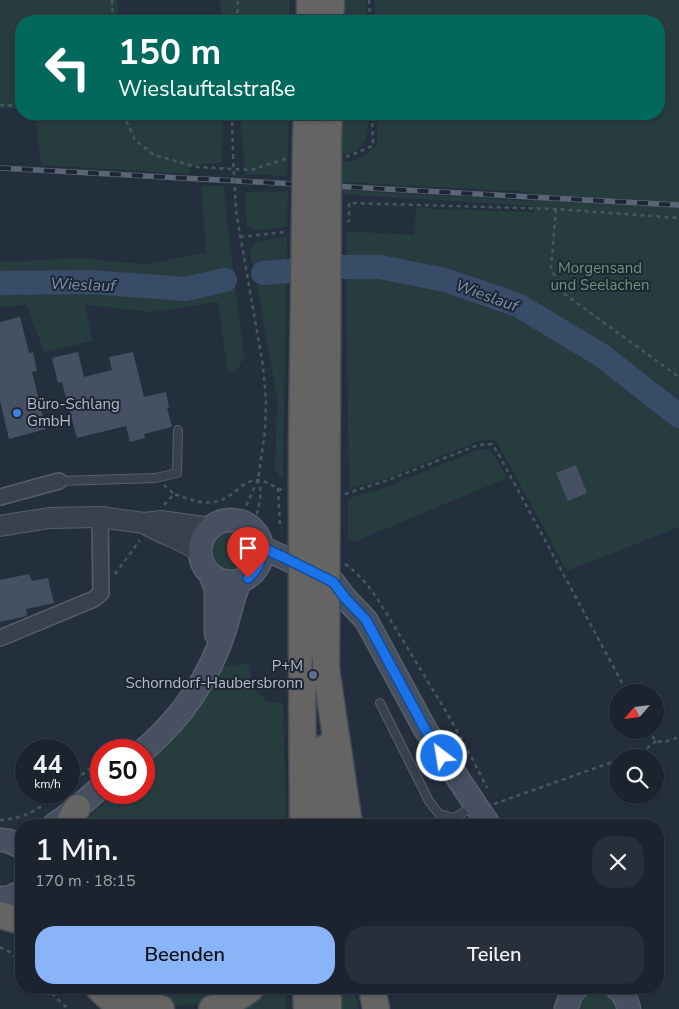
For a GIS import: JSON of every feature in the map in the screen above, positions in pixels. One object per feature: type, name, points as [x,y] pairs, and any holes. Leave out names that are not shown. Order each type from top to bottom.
[{"type":"highway","points":[[310,0],[310,15]]},
{"type":"highway","points":[[330,15],[331,0]]},
{"type":"highway","points":[[307,819],[324,796],[326,669],[319,141],[310,120]]},
{"type":"highway","points":[[319,141],[302,443],[325,819]]},
{"type":"highway","points":[[324,796],[344,819]]},
{"type":"highway","points":[[105,994],[121,1009]]},
{"type":"highway","points":[[133,994],[150,1005],[161,1009]]},
{"type":"highway","points":[[212,1009],[244,994]]},
{"type":"highway","points":[[306,994],[306,1009]]},
{"type":"highway","points":[[328,994],[328,1009]]},
{"type":"highway","points":[[373,994],[376,1009]]},
{"type":"main road","points":[[345,598],[304,576],[277,570],[248,576],[229,583],[217,580],[205,569],[200,552],[204,536],[218,522],[229,520],[251,533],[283,557],[333,582],[366,620],[425,729],[486,811]]},
{"type":"main road","points":[[155,739],[170,725],[191,699],[204,678],[225,630],[234,595],[261,561],[251,533]]},
{"type":"main road","points":[[211,576],[216,589],[215,625],[218,647]]},
{"type":"main road","points":[[58,819],[67,804]]},
{"type":"main road","points":[[623,994],[629,1009]]},
{"type":"street","points":[[0,497],[59,481]]},
{"type":"street","points":[[0,638],[94,599],[101,593],[100,517]]},
{"type":"street","points":[[0,526],[49,518],[100,517],[143,531],[156,532],[191,545],[200,552]]},
{"type":"street","points":[[143,531],[161,521],[210,528]]},
{"type":"lane","points":[[59,481],[156,478],[178,473],[178,430]]},
{"type":"lane","points":[[380,703],[429,801],[439,814],[454,818],[486,811]]},
{"type":"path","points":[[112,0],[113,15]]},
{"type":"path","points":[[237,15],[238,0]]},
{"type":"path","points":[[369,0],[370,15]]},
{"type":"path","points":[[0,105],[15,106]]},
{"type":"path","points":[[126,120],[135,140],[154,155],[197,167],[251,170],[286,158],[319,141],[348,157],[373,146],[372,120]]},
{"type":"path","points":[[232,120],[236,211],[263,366],[266,400],[265,431],[258,480],[243,512],[251,533]]},
{"type":"path","points":[[344,222],[349,221],[349,203],[556,209],[679,218]]},
{"type":"path","points":[[556,209],[550,268],[563,293],[679,377]]},
{"type":"path","points":[[240,237],[285,232]]},
{"type":"path","points":[[342,496],[478,445],[492,444],[623,684]]},
{"type":"path","points":[[251,533],[261,492],[258,480]]},
{"type":"path","points":[[163,506],[174,494],[198,503],[211,503],[223,500],[243,484],[258,480],[291,494]]},
{"type":"path","points":[[101,593],[143,531]]},
{"type":"path","points":[[646,749],[656,741],[664,742],[679,737]]},
{"type":"path","points":[[486,811],[514,797],[609,763]]},
{"type":"path","points":[[80,787],[90,773]]},
{"type":"path","points":[[17,819],[64,804]]},
{"type":"path","points":[[0,820],[15,819]]},
{"type":"path","points":[[0,947],[15,957]]},
{"type":"path","points":[[52,994],[68,1009]]},
{"type":"green space","points":[[0,0],[117,0],[118,15],[15,15],[15,109],[0,109]]},
{"type":"green space","points":[[220,0],[290,0],[289,15],[221,15]]},
{"type":"green space","points":[[340,0],[366,0],[366,15],[340,15]]},
{"type":"green space","name":"Morgensand und Seelachen","points":[[375,0],[679,0],[679,527],[567,571],[497,442],[490,439],[482,440],[385,479],[349,489],[346,231],[414,235],[416,208],[534,212],[533,206],[338,194],[339,190],[532,201],[530,192],[340,182],[341,163],[357,160],[377,146],[377,120],[665,120],[665,15],[375,15]]},
{"type":"green space","points":[[36,120],[223,120],[222,162],[191,166],[189,174],[41,165]]},
{"type":"green space","points":[[240,120],[289,120],[287,176],[245,174]]},
{"type":"green space","points":[[340,120],[368,120],[366,136],[361,147],[356,151],[340,155]]},
{"type":"green space","points":[[201,186],[224,186],[244,357],[236,372],[228,373],[218,302],[152,312],[85,305],[93,341],[44,352],[26,304],[0,308],[0,262],[78,258],[145,264],[206,253]]},
{"type":"green space","points":[[288,191],[287,227],[257,230],[247,225],[245,192]]},
{"type":"green space","points":[[287,237],[283,479],[275,470],[277,399],[256,278],[249,251],[257,241]]},
{"type":"green space","points":[[480,449],[488,449],[492,452],[507,478],[354,542],[348,539],[348,498],[377,491]]},
{"type":"green space","points":[[230,527],[239,529],[247,534],[252,542],[254,551],[252,560],[247,568],[239,573],[230,575],[221,573],[213,568],[208,560],[206,551],[208,542],[213,534],[221,529]]},
{"type":"green space","points":[[248,663],[254,688],[267,702],[283,703],[286,819],[86,819],[103,804],[155,804],[155,754],[175,733],[219,667]]},
{"type":"green space","points":[[151,994],[226,994],[188,1005],[167,1002]]},
{"type":"green space","points":[[249,994],[286,994],[286,1009],[227,1009]]},
{"type":"green space","points":[[340,994],[355,994],[359,1009],[340,1009]]},
{"type":"green space","points":[[583,994],[611,994],[623,1009],[574,1009]]},
{"type":"building","points":[[20,317],[29,353],[33,352],[37,371],[32,372],[46,429],[9,439],[0,401],[0,322]]},
{"type":"building","points":[[78,352],[84,377],[112,370],[109,357],[133,352],[144,397],[166,392],[169,407],[167,408],[172,427],[144,434],[145,438],[130,442],[126,426],[77,438],[62,382],[58,383],[52,358]]},
{"type":"building","points":[[576,465],[587,493],[568,501],[556,473]]},
{"type":"building","points":[[29,574],[32,581],[48,578],[54,603],[26,609],[27,616],[0,622],[0,580]]},
{"type":"waterway","name":"Wieslauf","points":[[263,273],[340,267],[380,267],[445,280],[518,305],[601,355],[679,416]]},
{"type":"waterway","name":"Wieslauf","points":[[0,283],[90,282],[185,289],[225,280]]},
{"type":"railway","points":[[0,168],[679,205]]},
{"type":"place","name":"Büro-Schlang GmbH","points":[[17,413]]},
{"type":"place","name":"P+M Schorndorf-Haubersbronn","points":[[313,675]]},
{"type":"route","points":[[248,578],[261,561],[262,548],[333,582],[366,620],[383,648],[425,729],[442,756]]}]
